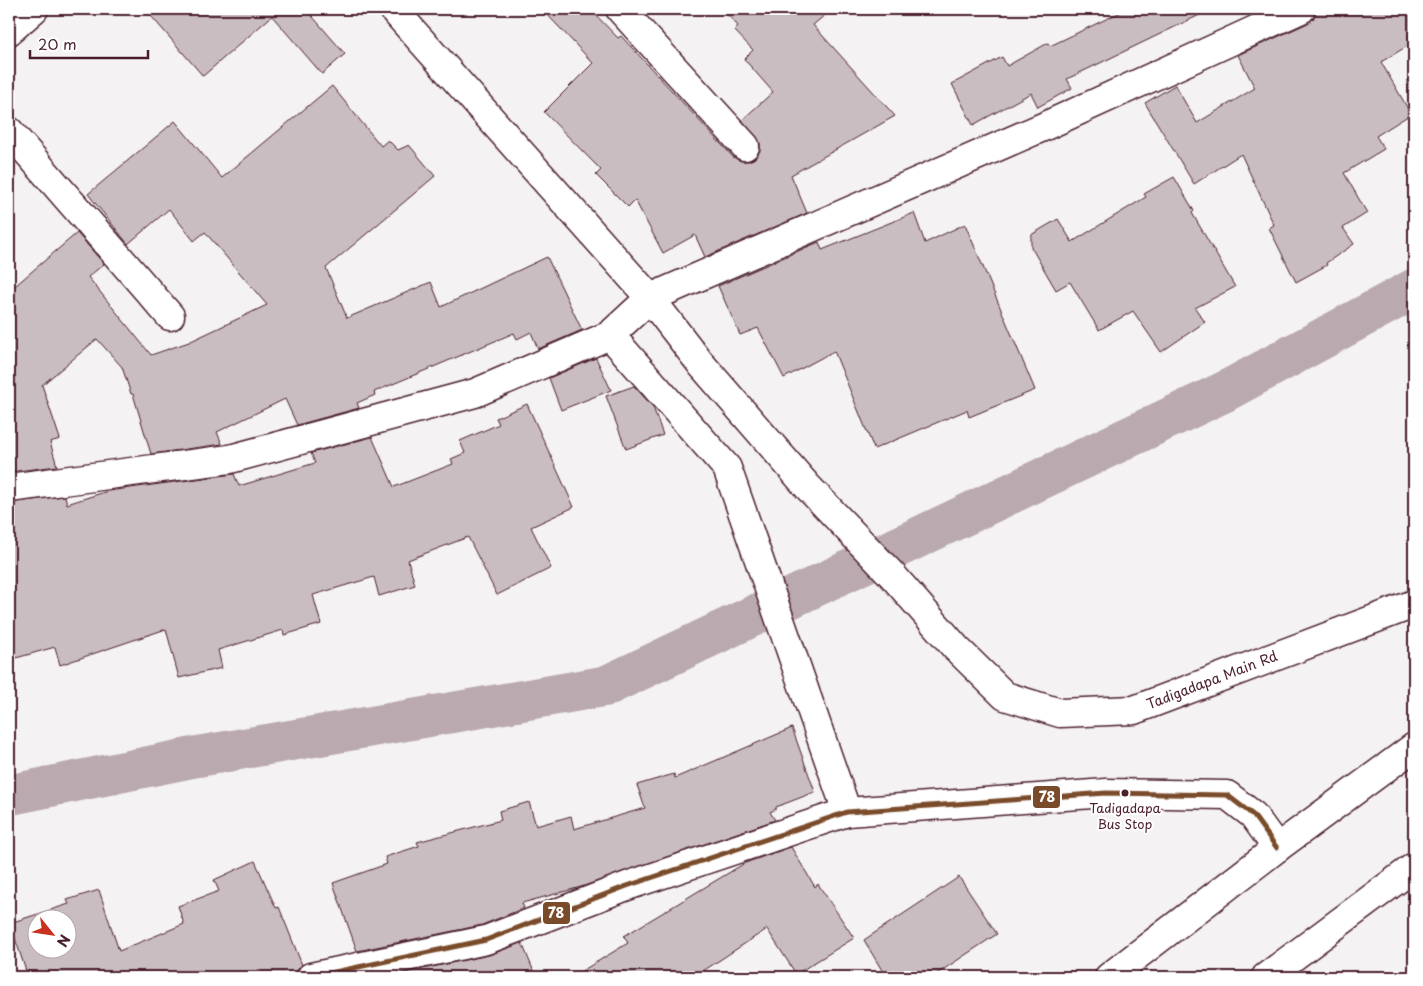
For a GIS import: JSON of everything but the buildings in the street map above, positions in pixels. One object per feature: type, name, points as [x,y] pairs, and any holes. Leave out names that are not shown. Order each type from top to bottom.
[{"type":"main road","points":[[9,31],[34,9]]},
{"type":"main road","points":[[393,9],[650,298]]},
{"type":"main road","points":[[620,9],[745,146]]},
{"type":"main road","points":[[9,488],[230,459],[475,393],[610,335],[650,298],[1043,127],[1296,10]]},
{"type":"main road","points":[[9,131],[170,316]]},
{"type":"main road","name":"Tadigadapa Main Rd","points":[[650,298],[702,364],[807,486],[893,576],[956,648],[1005,696],[1060,713],[1134,710],[1414,604]]},
{"type":"main road","points":[[610,335],[727,468],[827,749],[847,812]]},
{"type":"main road","points":[[1109,977],[1276,848],[1414,747]]},
{"type":"main road","points":[[311,977],[486,940],[627,886],[847,812],[1106,793],[1226,796],[1253,815],[1276,848]]},
{"type":"main road","points":[[1266,977],[1414,867]]},
{"type":"waterway","points":[[9,795],[195,757],[606,686],[1224,392],[1414,289]]},
{"type":"transit line","name":"78","points":[[311,977],[486,940],[627,886],[847,812],[1106,793],[1227,795],[1253,815],[1277,848]]},
{"type":"place","name":"Tadigadapa Bus Stop","points":[[1125,793]]}]
